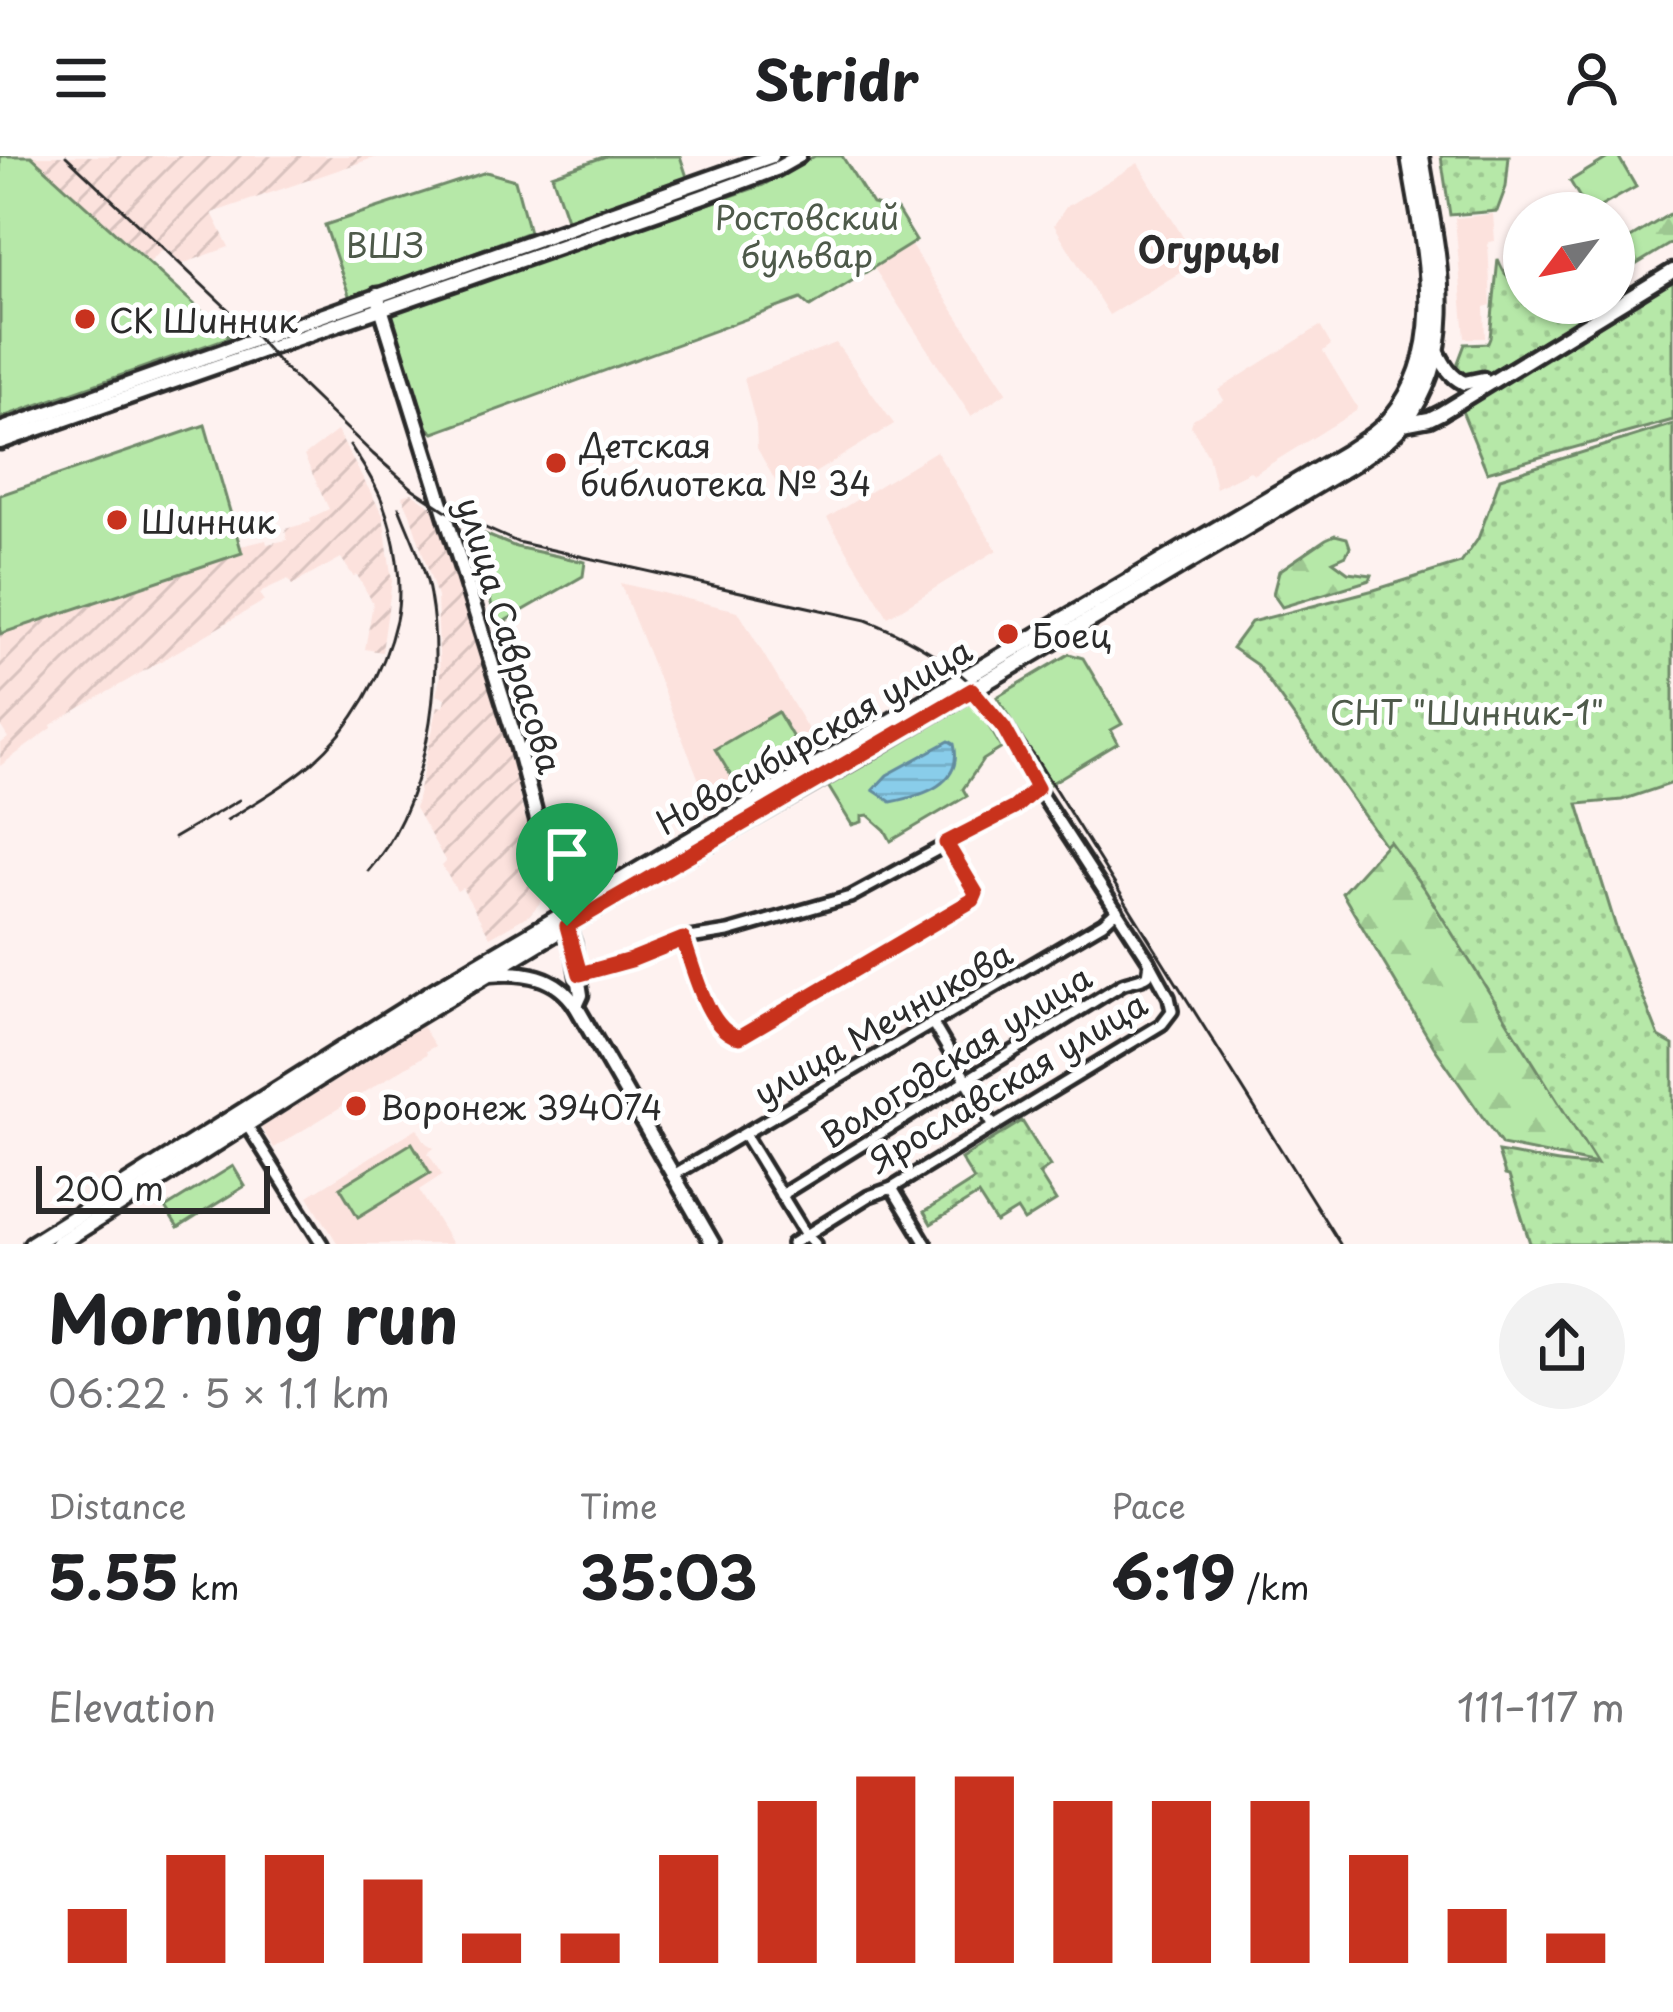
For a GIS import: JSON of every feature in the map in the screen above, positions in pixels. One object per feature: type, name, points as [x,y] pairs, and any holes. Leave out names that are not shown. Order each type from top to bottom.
[{"type":"main road","name":"Новосибирская улица","points":[[32,1244],[1346,453],[1385,424],[1414,380],[1429,324],[1409,156]]},
{"type":"main road","name":"Новосибирская улица","points":[[58,1244],[242,1117],[490,974],[565,920],[972,690],[1354,463],[1403,424],[1426,386],[1442,322],[1421,156]]},
{"type":"street","points":[[0,430],[701,197],[777,159],[799,156]]},
{"type":"street","name":"Новосибирская улица","points":[[1403,424],[1429,419],[1673,271]]},
{"type":"street","points":[[0,442],[378,302]]},
{"type":"street","name":"улица Саврасова","points":[[378,302],[518,748],[580,974],[581,995],[575,1006]]},
{"type":"street","name":"Новосибирская улица","points":[[1437,351],[1450,374],[1464,383],[1507,371]]},
{"type":"street","name":"Ярославская улица","points":[[792,1244],[1162,1024],[1172,1011],[1150,962],[1037,788],[1004,728],[972,690]]},
{"type":"street","points":[[580,974],[683,939],[728,932],[850,896],[1014,808],[1037,788]]},
{"type":"street","points":[[683,939],[707,1005],[722,1029],[740,1037],[973,900],[976,893],[946,843]]},
{"type":"street","name":"улица Мечникова","points":[[672,1176],[1103,923],[1117,910]]},
{"type":"street","name":"Вологодская улица","points":[[781,1195],[1122,984],[1148,975],[1150,962]]},
{"type":"street","points":[[490,974],[538,976],[568,995],[713,1244]]},
{"type":"street","points":[[933,1024],[993,1125]]},
{"type":"street","points":[[242,1117],[322,1244]]},
{"type":"street","points":[[744,1134],[815,1244]]},
{"type":"street","points":[[892,1188],[926,1244]]},
{"type":"shaded area","points":[[31,156],[379,156],[212,213],[229,247],[182,264],[165,247],[150,262]]},
{"type":"shaded area","points":[[1138,163],[1198,262],[1109,315],[1054,225],[1066,207]]},
{"type":"shaded area","points":[[1493,214],[1495,241],[1488,242],[1491,305],[1484,307],[1485,338],[1465,338],[1455,218]]},
{"type":"shaded area","points":[[910,244],[1007,392],[971,416],[874,268]]},
{"type":"shaded area","points":[[1320,326],[1331,345],[1323,351],[1356,411],[1254,474],[1250,471],[1216,488],[1208,455],[1191,426],[1193,419],[1224,400],[1218,390]]},
{"type":"shaded area","points":[[836,343],[894,424],[782,493],[757,448],[744,378]]},
{"type":"shaded area","points":[[337,431],[383,515],[392,581],[382,652],[365,649],[373,603],[341,558],[292,585],[288,579],[264,590],[260,595],[264,601],[51,725],[0,766],[0,744],[8,738],[0,725],[0,634],[242,553],[241,546],[287,540],[285,529],[311,522],[310,518],[329,509],[304,456]]},
{"type":"shaded area","points":[[936,451],[997,550],[888,617],[827,518]]},
{"type":"shaded area","points":[[412,493],[434,508],[520,783],[517,789],[525,817],[550,886],[529,915],[490,937],[462,888],[457,891],[442,866],[446,862],[415,808],[438,706],[443,707],[445,698],[436,695],[440,679],[437,597],[402,496]]},
{"type":"shaded area","points":[[620,583],[738,611],[816,743],[709,805]]},
{"type":"shaded area","points":[[422,1026],[435,1046],[427,1054],[274,1148],[261,1128]]},
{"type":"shaded area","points":[[417,1128],[434,1148],[428,1153],[442,1175],[419,1190],[452,1244],[338,1244],[308,1196]]},
{"type":"green space","points":[[0,156],[31,156],[230,337],[0,418]]},
{"type":"green space","points":[[606,156],[680,156],[689,183],[569,225],[552,175]]},
{"type":"green space","name":"Ростовский бульвар","points":[[815,156],[842,156],[872,204],[897,210],[916,241],[810,307],[801,299],[434,433],[424,425],[393,312],[763,185]]},
{"type":"green space","points":[[1441,156],[1509,156],[1506,187],[1497,211],[1450,215]]},
{"type":"green space","points":[[1618,156],[1636,187],[1627,192],[1577,192],[1570,181]]},
{"type":"green space","name":"ВШЗ","points":[[486,172],[515,180],[529,232],[350,298],[325,225]]},
{"type":"green space","points":[[1673,212],[1673,242],[1635,265],[1635,235]]},
{"type":"green space","points":[[1498,259],[1503,268],[1503,324],[1570,324],[1487,374],[1471,378],[1456,368],[1465,344],[1488,343]]},
{"type":"green space","points":[[1673,279],[1673,420],[1487,472],[1460,406],[1598,324],[1635,324],[1635,302]]},
{"type":"green space","name":"СНТ \"Шинник-1\"","points":[[1673,424],[1673,783],[1622,800],[1578,804],[1618,934],[1659,1037],[1673,1045],[1673,1244],[1533,1244],[1498,1152],[1593,1165],[1421,896],[1257,665],[1232,648],[1251,622],[1461,563],[1478,539],[1500,478]]},
{"type":"green space","name":"Шинник","points":[[205,425],[242,553],[0,634],[0,495]]},
{"type":"green space","points":[[467,527],[516,547],[585,562],[583,576],[498,625]]},
{"type":"green space","points":[[1335,535],[1347,538],[1350,547],[1346,555],[1333,561],[1348,572],[1372,575],[1370,580],[1282,607],[1273,594],[1279,571]]},
{"type":"green space","points":[[1069,654],[1083,658],[1122,724],[1111,730],[1118,743],[1050,784],[997,697]]},
{"type":"green space","points":[[973,700],[1002,748],[983,760],[963,789],[967,796],[891,841],[868,815],[852,825],[828,786]]},
{"type":"green space","points":[[778,712],[796,743],[733,779],[715,749]]},
{"type":"green space","points":[[1389,841],[1425,890],[1597,1164],[1502,1145],[1434,1047],[1342,893]]},
{"type":"green space","points":[[1022,1121],[1050,1166],[1039,1174],[1056,1201],[1024,1221],[1017,1210],[996,1223],[978,1195],[931,1224],[924,1212],[974,1180],[961,1159]]},
{"type":"green space","points":[[412,1143],[430,1173],[358,1217],[340,1187]]},
{"type":"green space","points":[[233,1166],[245,1186],[178,1228],[165,1208]]},
{"type":"water","points":[[949,741],[954,744],[953,769],[938,786],[891,802],[873,790],[887,775]]},
{"type":"railway","points":[[66,156],[373,454],[445,510],[517,542],[866,620],[919,645],[962,675],[1035,757],[1340,1244]]},
{"type":"railway","points":[[227,820],[292,779],[327,749],[365,698],[391,640],[399,591],[394,544],[379,494],[350,445]]},
{"type":"railway","points":[[368,871],[405,812],[418,777],[433,702],[430,595],[399,507]]},
{"type":"railway","points":[[174,838],[239,800]]},
{"type":"place","name":"СК Шинник","points":[[85,319]]},
{"type":"place","name":"Детская библиотека № 34","points":[[556,463]]},
{"type":"place","name":"Шинник","points":[[117,520]]},
{"type":"place","name":"Боец","points":[[1008,634]]},
{"type":"place","name":"Воронеж 394074","points":[[356,1106]]},
{"type":"district","name":"Огурцы","points":[[1209,248]]},
{"type":"route","points":[[972,690],[1004,728],[1037,788],[1014,808],[946,843],[976,893],[973,900],[740,1037],[722,1029],[707,1005],[683,939],[580,974],[567,926],[972,690]]}]
